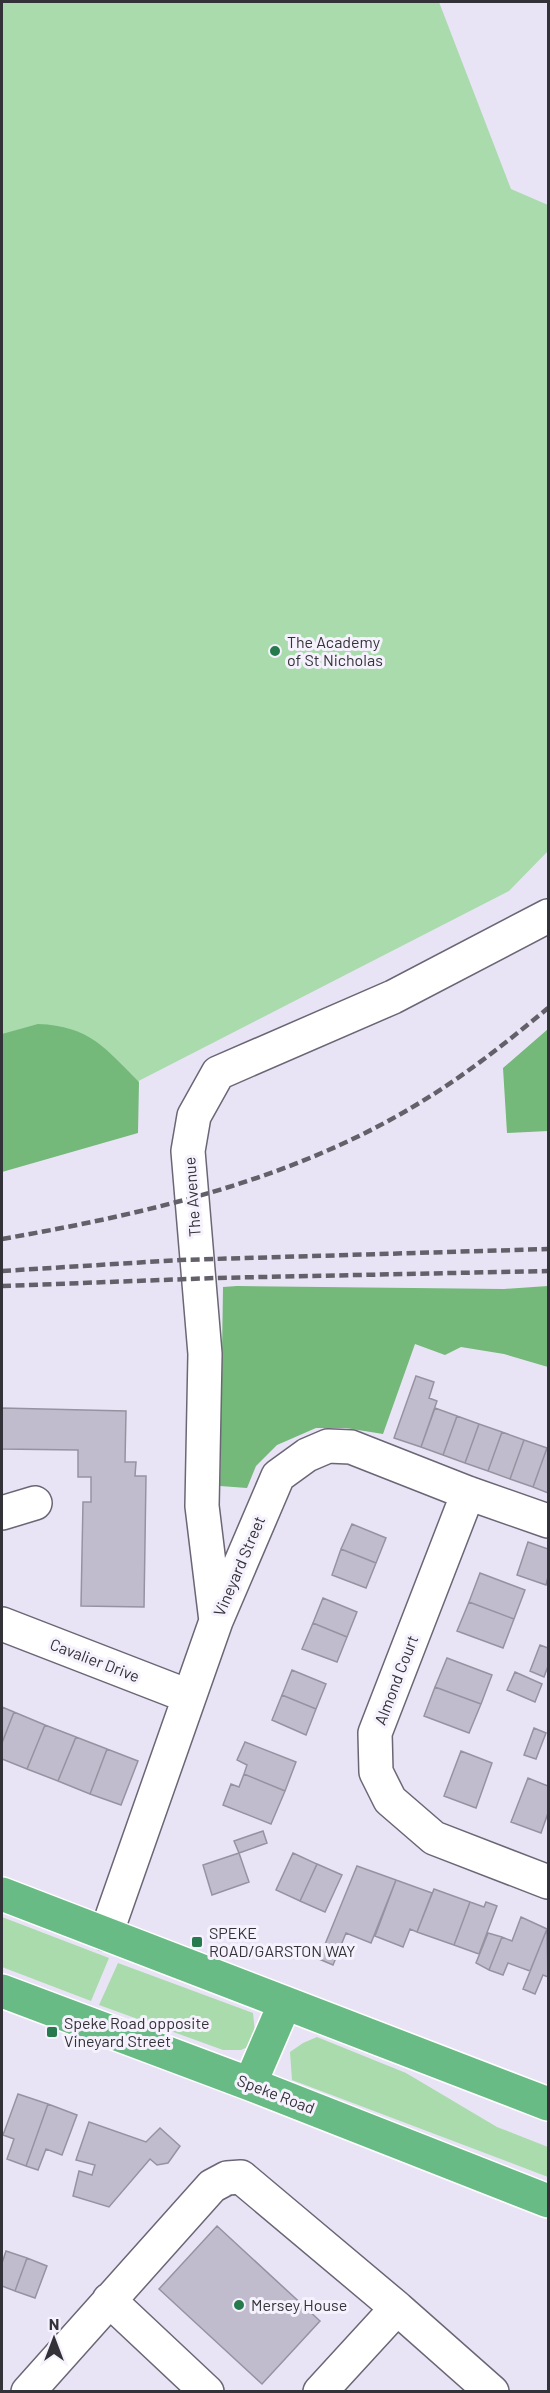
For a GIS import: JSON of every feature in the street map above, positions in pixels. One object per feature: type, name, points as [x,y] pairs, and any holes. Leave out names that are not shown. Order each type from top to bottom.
[{"type":"highway","points":[[2,1894],[549,2104]]},
{"type":"highway","name":"Speke Road","points":[[2,1991],[250,2084],[549,2201]]},
{"type":"highway","points":[[250,2084],[285,2003]]},
{"type":"street","name":"The Avenue","points":[[216,1621],[202,1506],[205,1354],[188,1151],[194,1116],[218,1073],[393,998],[549,916]]},
{"type":"street","name":"Vineyard Street","points":[[106,1934],[216,1621],[278,1476],[307,1455],[328,1446],[351,1447],[549,1521]]},
{"type":"street","name":"Almond Court","points":[[468,1492],[375,1733],[376,1772],[390,1800],[434,1838],[549,1882]]},
{"type":"street","points":[[2,1513],[34,1503]]},
{"type":"street","name":"Cavalier Drive","points":[[2,1624],[189,1696]]},
{"type":"street","points":[[28,2391],[212,2186],[227,2178],[241,2177],[398,2308],[492,2391]]},
{"type":"street","points":[[109,2300],[207,2391]]},
{"type":"street","points":[[320,2391],[398,2308]]},
{"type":"green space","name":"The Academy of St Nicholas","points":[[2,2],[439,2],[511,189],[548,205],[548,851],[509,891],[2,1151]]},
{"type":"green space","points":[[38,1024],[71,1029],[84,1034],[106,1049],[139,1082],[138,1133],[2,1172],[2,1034]]},
{"type":"green space","points":[[548,1029],[548,1131],[507,1133],[503,1068]]},
{"type":"green space","points":[[548,1286],[548,1367],[504,1354],[461,1347],[445,1355],[415,1344],[383,1434],[346,1428],[316,1428],[277,1445],[256,1466],[247,1488],[220,1486],[223,1287],[504,1289]]},
{"type":"green space","points":[[2,1917],[109,1958],[91,2001],[2,1967]]},
{"type":"green space","points":[[118,1963],[253,2013],[255,2033],[252,2045],[241,2050],[223,2050],[99,2005]]},
{"type":"green space","points":[[317,2037],[406,2073],[497,2127],[548,2147],[548,2177],[292,2080],[290,2052]]},
{"type":"building","points":[[416,1376],[434,1382],[429,1398],[437,1401],[421,1447],[394,1438]]},
{"type":"building","points":[[2,1408],[126,1411],[125,1462],[136,1462],[135,1476],[146,1476],[144,1607],[81,1606],[83,1502],[91,1502],[91,1477],[78,1477],[78,1450],[2,1449]]},
{"type":"building","points":[[435,1408],[457,1416],[443,1455],[421,1447]]},
{"type":"building","points":[[457,1416],[479,1424],[465,1463],[443,1455]]},
{"type":"building","points":[[479,1424],[502,1432],[488,1471],[465,1463]]},
{"type":"building","points":[[502,1432],[524,1440],[510,1479],[488,1471]]},
{"type":"building","points":[[524,1440],[547,1448],[533,1487],[510,1479]]},
{"type":"building","points":[[548,1449],[548,1493],[533,1487]]},
{"type":"building","points":[[352,1524],[386,1538],[376,1563],[341,1549]]},
{"type":"building","points":[[528,1542],[548,1549],[546,1585],[517,1575]]},
{"type":"building","points":[[341,1549],[376,1563],[366,1588],[332,1575]]},
{"type":"building","points":[[480,1573],[525,1590],[514,1619],[469,1602]]},
{"type":"building","points":[[323,1598],[357,1612],[347,1637],[313,1623]]},
{"type":"building","points":[[469,1602],[514,1619],[503,1648],[457,1631]]},
{"type":"building","points":[[313,1623],[347,1637],[337,1662],[302,1649]]},
{"type":"building","points":[[540,1645],[548,1648],[548,1666],[544,1677],[530,1671]]},
{"type":"building","points":[[447,1658],[492,1675],[481,1704],[435,1687]]},
{"type":"building","points":[[292,1670],[326,1684],[316,1709],[282,1695]]},
{"type":"building","points":[[515,1672],[542,1684],[535,1702],[507,1690]]},
{"type":"building","points":[[435,1687],[481,1704],[469,1733],[424,1716]]},
{"type":"building","points":[[282,1695],[316,1709],[306,1735],[272,1720]]},
{"type":"building","points":[[2,1707],[14,1712],[2,1743]]},
{"type":"building","points":[[14,1712],[45,1725],[27,1769],[2,1759],[2,1743]]},
{"type":"building","points":[[45,1725],[76,1737],[58,1781],[27,1769]]},
{"type":"building","points":[[534,1728],[546,1733],[536,1759],[524,1755]]},
{"type":"building","points":[[76,1737],[107,1749],[90,1794],[58,1781]]},
{"type":"building","points":[[245,1742],[296,1762],[285,1791],[244,1774],[247,1765],[237,1760]]},
{"type":"building","points":[[107,1749],[138,1761],[121,1805],[90,1794]]},
{"type":"building","points":[[461,1751],[492,1763],[476,1808],[444,1796]]},
{"type":"building","points":[[244,1774],[285,1791],[271,1824],[223,1805],[231,1784],[239,1787]]},
{"type":"building","points":[[528,1778],[548,1786],[548,1813],[541,1833],[511,1822]]},
{"type":"building","points":[[263,1831],[267,1843],[239,1853],[234,1841]]},
{"type":"building","points":[[239,1853],[249,1882],[212,1895],[203,1865]]},
{"type":"building","points":[[293,1853],[317,1864],[300,1901],[276,1890]]},
{"type":"building","points":[[317,1864],[342,1875],[325,1912],[300,1901]]},
{"type":"building","points":[[357,1866],[396,1880],[371,1943],[346,1933],[333,1965],[319,1959]]},
{"type":"building","points":[[396,1880],[432,1893],[417,1932],[410,1929],[403,1947],[375,1936]]},
{"type":"building","points":[[434,1889],[470,1902],[454,1945],[417,1932]]},
{"type":"building","points":[[470,1902],[484,1907],[486,1902],[497,1906],[479,1954],[454,1945]]},
{"type":"building","points":[[521,1917],[547,1929],[530,1971],[508,1963],[503,1975],[489,1970],[502,1937],[512,1941]]},
{"type":"building","points":[[547,1929],[548,1977],[543,1975],[535,1994],[523,1989]]},
{"type":"building","points":[[488,1933],[502,1937],[489,1970],[476,1963]]},
{"type":"building","points":[[18,2094],[48,2104],[26,2166],[7,2159],[14,2139],[3,2135]]},
{"type":"building","points":[[48,2104],[77,2115],[62,2155],[46,2149],[38,2170],[26,2166]]},
{"type":"building","points":[[89,2122],[146,2142],[160,2128],[180,2146],[168,2163],[157,2165],[150,2159],[109,2207],[73,2196],[79,2171],[92,2175],[95,2165],[76,2160]]},
{"type":"building","name":"Mersey House","points":[[217,2226],[320,2321],[262,2384],[159,2289]]},
{"type":"building","points":[[6,2251],[27,2258],[15,2291],[2,2286],[2,2263]]},
{"type":"building","points":[[27,2258],[47,2266],[35,2298],[15,2291]]},
{"type":"railway","points":[[2,1239],[163,1206],[267,1174],[318,1154],[368,1132],[451,1083],[548,1008]]},
{"type":"railway","points":[[2,1271],[180,1260],[548,1249]]},
{"type":"railway","points":[[2,1286],[215,1278],[548,1271]]},
{"type":"place","name":"The Academy of St Nicholas","points":[[275,651]]},
{"type":"place","name":"SPEKE ROAD/GARSTON WAY","points":[[197,1942]]},
{"type":"place","name":"Speke Road opposite Vineyard Street","points":[[52,2032]]},
{"type":"place","name":"Mersey House","points":[[239,2305]]}]
